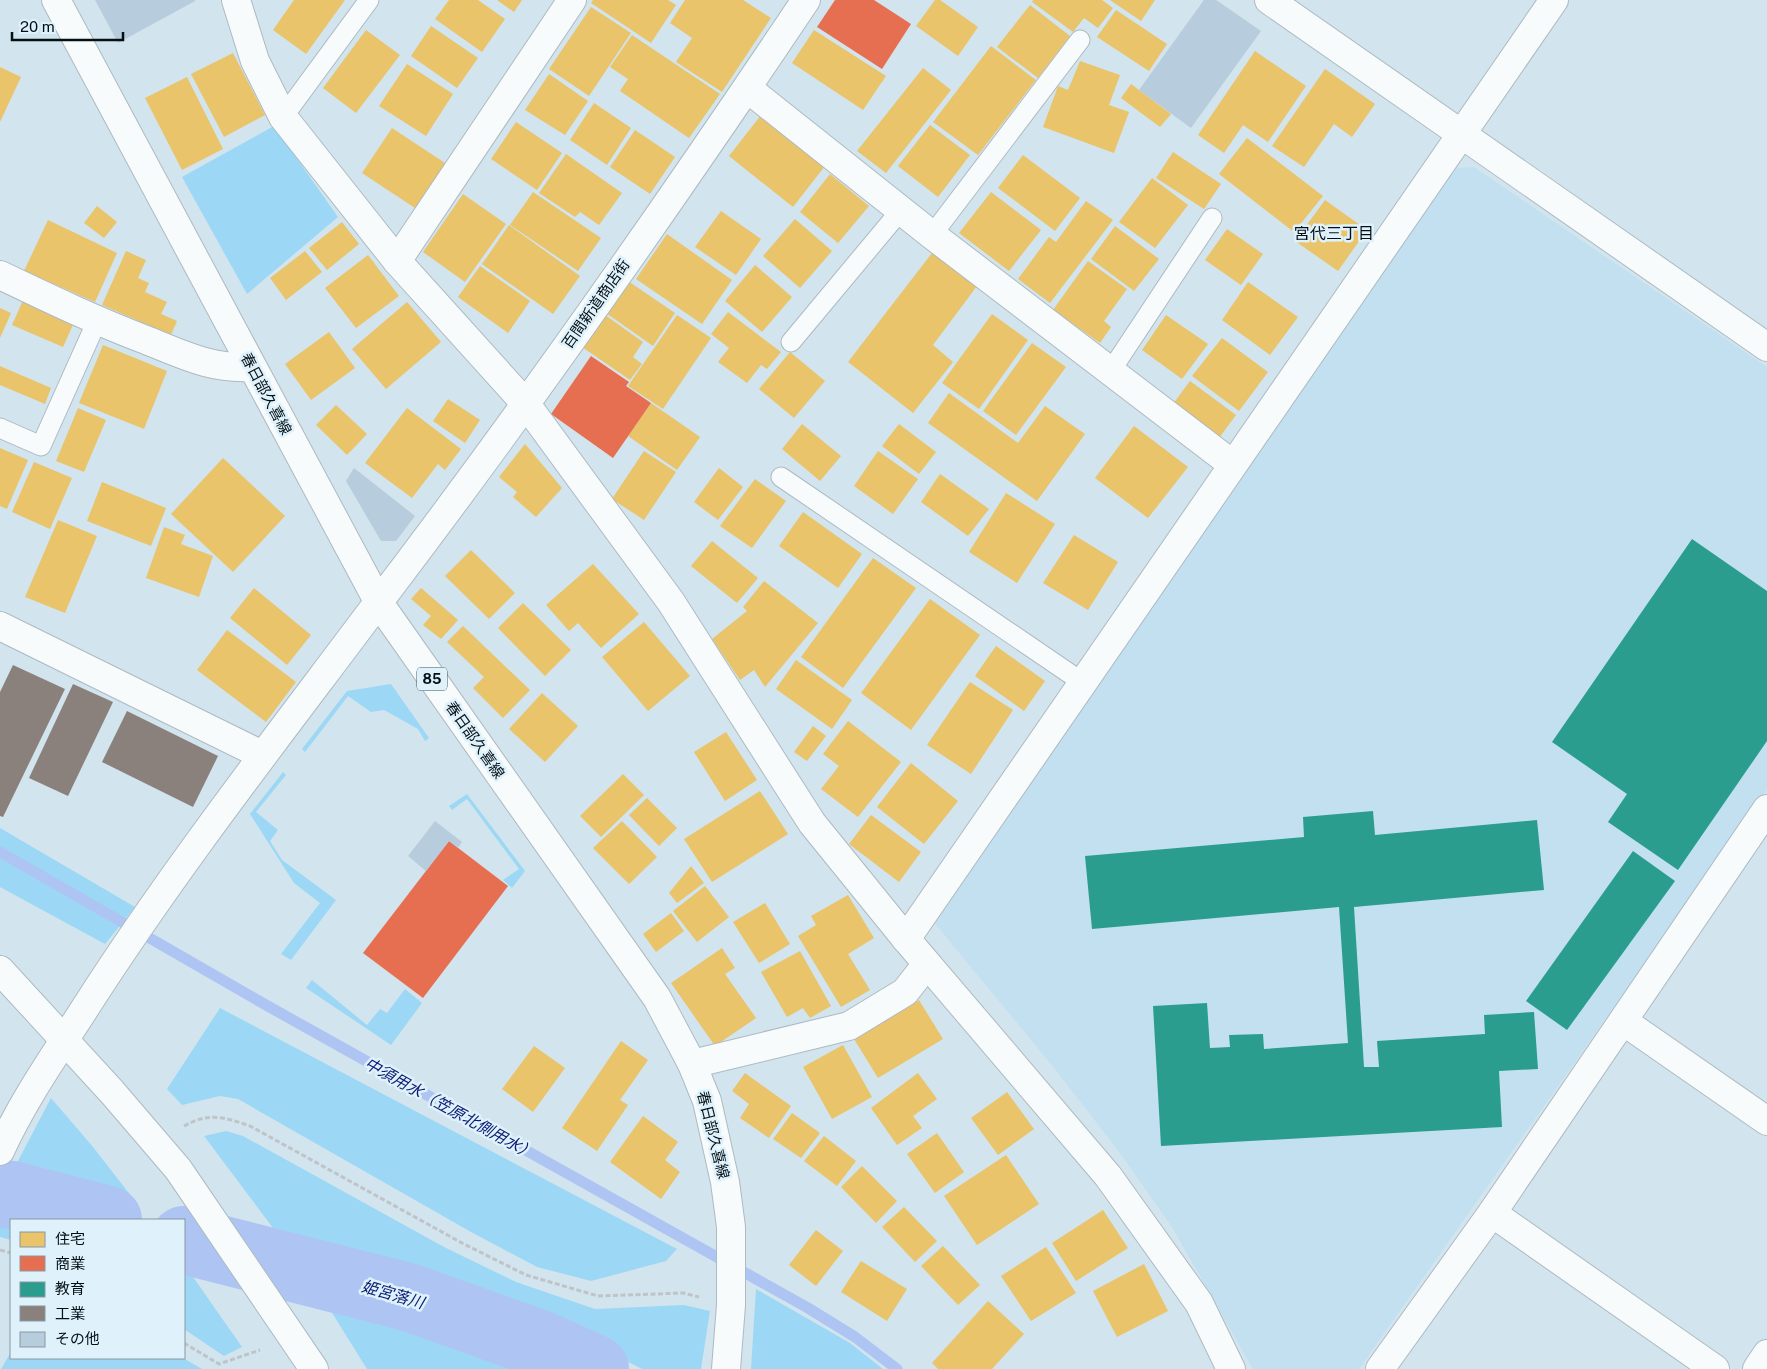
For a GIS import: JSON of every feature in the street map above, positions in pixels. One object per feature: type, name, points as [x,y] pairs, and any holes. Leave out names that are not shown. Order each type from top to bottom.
[{"type":"street","name":"春日部久喜線","points":[[56,0],[379,603],[657,998],[692,1064],[708,1101],[725,1182],[731,1227],[731,1305],[726,1369]]},
{"type":"street","points":[[236,0],[254,61],[283,117],[397,261],[526,404],[671,602],[812,823],[906,939],[1108,1176],[1199,1303],[1232,1369]]},
{"type":"street","points":[[397,261],[572,0]]},
{"type":"street","name":"百間新道商店街","points":[[4,1143],[64,1041],[120,954],[262,755],[379,603],[526,404],[747,88],[806,0]]},
{"type":"street","points":[[1269,0],[1767,347]]},
{"type":"street","points":[[906,939],[1554,0]]},
{"type":"street","points":[[747,88],[932,235],[1232,464]]},
{"type":"street","points":[[0,275],[97,321],[204,364],[228,368],[252,367]]},
{"type":"street","points":[[0,626],[262,755]]},
{"type":"street","points":[[1380,1369],[1492,1214],[1767,809]]},
{"type":"street","points":[[692,1064],[849,1026],[905,992],[927,964]]},
{"type":"street","points":[[0,970],[178,1169],[314,1369]]},
{"type":"street","points":[[1623,1021],[1767,1121]]},
{"type":"street","points":[[1492,1214],[1715,1369]]},
{"type":"street","points":[[1757,1369],[1767,1354]]},
{"type":"lane","points":[[283,117],[369,0]]},
{"type":"lane","points":[[932,235],[1080,40]]},
{"type":"lane","points":[[791,342],[901,210]]},
{"type":"lane","points":[[1110,372],[1212,218]]},
{"type":"lane","points":[[0,428],[41,446],[97,321]]},
{"type":"lane","points":[[781,477],[1082,682]]},
{"type":"path","points":[[155,1142],[199,1118],[225,1117],[250,1126],[462,1243],[526,1275],[598,1296],[683,1293],[731,1305]]},
{"type":"path","points":[[185,1344],[219,1364],[295,1339]]},
{"type":"shaded area","points":[[274,126],[338,217],[247,294],[182,177]]},
{"type":"shaded area","points":[[1474,167],[1767,367],[1767,789],[1359,1369],[1253,1369],[1172,1227],[1117,1149],[1055,1069],[933,921],[1455,168]]},
{"type":"shaded area","points":[[391,684],[429,738],[425,741],[418,729],[384,710],[371,712],[348,696],[305,752],[302,749],[347,691]]},
{"type":"shaded area","points":[[283,772],[286,775],[256,812],[278,830],[270,841],[282,860],[336,900],[291,960],[281,954],[320,903],[294,883],[250,814]]},
{"type":"shaded area","points":[[467,794],[525,871],[512,888],[503,880],[519,869],[467,799],[452,810],[449,806]]},
{"type":"shaded area","points":[[0,828],[135,907],[105,944],[0,887]]},
{"type":"shaded area","points":[[312,980],[367,1025],[380,1009],[387,1013],[405,989],[422,1003],[391,1045],[306,988]]},
{"type":"shaded area","points":[[220,1008],[677,1249],[666,1261],[591,1281],[537,1267],[471,1232],[238,1099],[220,1096],[182,1105],[167,1089]]},
{"type":"shaded area","points":[[51,1098],[93,1147],[139,1206],[75,1185],[10,1176]]},
{"type":"shaded area","points":[[226,1131],[243,1136],[444,1247],[516,1282],[595,1309],[684,1305],[710,1311],[701,1369],[642,1369],[609,1352],[494,1309],[279,1236],[204,1136]]},
{"type":"shaded area","points":[[0,1216],[26,1219],[10,1219],[10,1240],[0,1237]]},
{"type":"shaded area","points":[[185,1265],[242,1347],[224,1356],[185,1330]]},
{"type":"shaded area","points":[[756,1289],[850,1343],[883,1369],[751,1369]]},
{"type":"shaded area","points":[[319,1292],[480,1339],[551,1369],[367,1369]]},
{"type":"shaded area","points":[[10,1354],[10,1359],[185,1359],[202,1369],[1,1369]]},
{"type":"building: 住宅","points":[[294,0],[345,0],[306,54],[273,30]]},
{"type":"building: 住宅","points":[[449,0],[478,0],[505,19],[482,52],[435,19]]},
{"type":"building: 住宅","points":[[497,0],[522,0],[514,12]]},
{"type":"building: 住宅","points":[[593,0],[668,0],[676,5],[651,43],[591,3]]},
{"type":"building: 住宅","points":[[685,0],[743,0],[771,18],[722,92],[676,62],[692,38],[670,23]]},
{"type":"building: 住宅","points":[[935,0],[940,0],[978,27],[958,56],[916,26]]},
{"type":"building: 住宅","points":[[1033,0],[1102,0],[1113,8],[1098,28],[1084,18],[1073,32],[1032,2]]},
{"type":"building: 住宅","points":[[1110,0],[1155,0],[1141,21]]},
{"type":"building: 住宅","points":[[1030,5],[1070,36],[1038,78],[997,47]]},
{"type":"building: 住宅","points":[[591,7],[631,33],[589,96],[549,69]]},
{"type":"building: 住宅","points":[[1116,10],[1167,44],[1149,71],[1097,37]]},
{"type":"building: 住宅","points":[[431,26],[478,58],[457,88],[411,56]]},
{"type":"building: 住宅","points":[[366,30],[400,55],[356,113],[323,88]]},
{"type":"building: 住宅","points":[[814,30],[886,76],[863,110],[792,63]]},
{"type":"building: 住宅","points":[[632,35],[720,94],[689,138],[620,91],[628,79],[610,67]]},
{"type":"building: 住宅","points":[[991,46],[1036,80],[978,155],[933,122]]},
{"type":"building: 住宅","points":[[1255,51],[1306,86],[1268,142],[1243,125],[1224,153],[1198,135]]},
{"type":"building: 住宅","points":[[233,53],[265,115],[224,137],[191,74]]},
{"type":"building: 住宅","points":[[1080,61],[1120,75],[1109,105],[1129,112],[1114,153],[1043,127],[1058,86],[1068,90]]},
{"type":"building: 住宅","points":[[407,64],[453,94],[426,136],[379,106]]},
{"type":"building: 住宅","points":[[0,67],[21,77],[0,122]]},
{"type":"building: 住宅","points":[[923,68],[951,90],[886,173],[857,151]]},
{"type":"building: 住宅","points":[[1325,69],[1375,104],[1352,137],[1334,124],[1304,167],[1272,146]]},
{"type":"building: 住宅","points":[[549,74],[588,101],[565,135],[525,110]]},
{"type":"building: 住宅","points":[[187,77],[223,149],[182,170],[145,98]]},
{"type":"building: 住宅","points":[[1131,84],[1171,114],[1160,127],[1121,98]]},
{"type":"building: 住宅","points":[[594,103],[631,128],[607,165],[570,140]]},
{"type":"building: 住宅","points":[[761,115],[825,166],[793,207],[729,156]]},
{"type":"building: 住宅","points":[[516,122],[562,153],[537,190],[491,159]]},
{"type":"building: 住宅","points":[[930,125],[970,155],[938,197],[898,166]]},
{"type":"building: 住宅","points":[[392,128],[448,165],[418,210],[362,173]]},
{"type":"building: 住宅","points":[[635,130],[675,157],[650,194],[610,167]]},
{"type":"building: 住宅","points":[[1247,138],[1323,196],[1294,232],[1219,174]]},
{"type":"building: 住宅","points":[[1173,152],[1221,184],[1204,209],[1156,178]]},
{"type":"building: 住宅","points":[[566,154],[622,193],[599,225],[580,212],[575,217],[539,193]]},
{"type":"building: 住宅","points":[[1023,155],[1080,198],[1055,231],[998,188]]},
{"type":"building: 住宅","points":[[830,174],[869,206],[838,243],[800,212]]},
{"type":"building: 住宅","points":[[1152,178],[1188,205],[1155,248],[1119,222]]},
{"type":"building: 住宅","points":[[533,192],[601,238],[578,271],[510,225]]},
{"type":"building: 住宅","points":[[991,192],[1041,230],[1009,271],[959,233]]},
{"type":"building: 住宅","points":[[463,194],[506,224],[465,282],[423,252]]},
{"type":"building: 住宅","points":[[1325,200],[1367,230],[1338,271],[1295,241]]},
{"type":"building: 住宅","points":[[1086,201],[1113,220],[1050,303],[1018,279],[1049,237],[1056,242]]},
{"type":"building: 住宅","points":[[97,206],[117,222],[104,238],[84,223]]},
{"type":"building: 住宅","points":[[721,211],[761,239],[736,275],[695,247]]},
{"type":"building: 住宅","points":[[795,219],[832,251],[800,288],[763,256]]},
{"type":"building: 住宅","points":[[48,220],[117,253],[95,302],[24,271]]},
{"type":"building: 住宅","points":[[342,222],[359,244],[327,270],[309,248]]},
{"type":"building: 住宅","points":[[509,225],[580,276],[553,314],[482,264]]},
{"type":"building: 住宅","points":[[1115,226],[1159,259],[1134,291],[1091,259]]},
{"type":"building: 住宅","points":[[1227,229],[1263,254],[1241,285],[1205,260]]},
{"type":"building: 住宅","points":[[667,234],[732,280],[702,324],[636,279]]},
{"type":"building: 住宅","points":[[126,251],[146,260],[138,278],[149,283],[145,292],[167,302],[161,314],[177,321],[171,335],[102,305]]},
{"type":"building: 住宅","points":[[305,251],[322,272],[286,300],[270,278]]},
{"type":"building: 住宅","points":[[932,253],[977,286],[933,345],[953,362],[913,413],[848,362]]},
{"type":"building: 住宅","points":[[368,255],[399,296],[356,328],[325,288]]},
{"type":"building: 住宅","points":[[1088,261],[1127,289],[1104,321],[1111,327],[1100,343],[1053,310]]},
{"type":"building: 住宅","points":[[755,265],[792,297],[762,332],[725,301]]},
{"type":"building: 住宅","points":[[480,266],[530,301],[508,333],[458,297]]},
{"type":"building: 住宅","points":[[628,281],[675,313],[653,346],[606,313]]},
{"type":"building: 住宅","points":[[1248,282],[1298,317],[1270,355],[1222,320]]},
{"type":"building: 住宅","points":[[24,298],[75,320],[63,347],[12,325]]},
{"type":"building: 住宅","points":[[407,302],[441,342],[386,389],[352,349]]},
{"type":"building: 住宅","points":[[0,308],[11,313],[0,338]]},
{"type":"building: 住宅","points":[[728,312],[781,352],[767,369],[761,365],[747,383],[718,362],[729,348],[711,334]]},
{"type":"building: 住宅","points":[[992,314],[1028,340],[979,409],[942,383]]},
{"type":"building: 住宅","points":[[605,315],[643,342],[633,357],[642,364],[630,380],[582,347]]},
{"type":"building: 住宅","points":[[677,315],[711,338],[663,409],[628,386]]},
{"type":"building: 住宅","points":[[1166,315],[1208,344],[1182,379],[1142,350]]},
{"type":"building: 住宅","points":[[329,332],[355,368],[311,400],[285,364]]},
{"type":"building: 住宅","points":[[1222,338],[1268,372],[1239,411],[1192,376]]},
{"type":"building: 住宅","points":[[1032,343],[1066,367],[1016,435],[983,411]]},
{"type":"building: 住宅","points":[[103,345],[167,371],[144,429],[79,403]]},
{"type":"building: 住宅","points":[[790,352],[825,381],[794,418],[759,389]]},
{"type":"building: 住宅","points":[[0,366],[51,388],[45,404],[0,385]]},
{"type":"building: 住宅","points":[[1190,381],[1236,415],[1219,438],[1173,404]]},
{"type":"building: 住宅","points":[[949,393],[1018,443],[1045,406],[1085,434],[1037,501],[928,423]]},
{"type":"building: 住宅","points":[[448,399],[480,420],[465,443],[433,421]]},
{"type":"building: 住宅","points":[[651,403],[700,437],[677,470],[628,436]]},
{"type":"building: 住宅","points":[[336,405],[367,434],[347,455],[316,425]]},
{"type":"building: 住宅","points":[[78,408],[106,420],[84,472],[56,461]]},
{"type":"building: 住宅","points":[[407,408],[461,449],[445,470],[438,464],[412,498],[365,463]]},
{"type":"building: 住宅","points":[[802,424],[841,456],[820,481],[782,449]]},
{"type":"building: 住宅","points":[[899,424],[936,452],[919,474],[882,446]]},
{"type":"building: 住宅","points":[[1134,426],[1188,467],[1148,518],[1095,478]]},
{"type":"building: 住宅","points":[[525,444],[562,488],[536,517],[513,497],[517,492],[499,477]]},
{"type":"building: 住宅","points":[[0,448],[28,460],[7,509],[0,506]]},
{"type":"building: 住宅","points":[[644,451],[676,472],[644,520],[612,499]]},
{"type":"building: 住宅","points":[[878,451],[918,479],[893,514],[854,486]]},
{"type":"building: 住宅","points":[[223,458],[285,516],[233,572],[171,514]]},
{"type":"building: 住宅","points":[[34,462],[72,478],[50,529],[12,512]]},
{"type":"building: 住宅","points":[[719,468],[743,487],[718,520],[694,502]]},
{"type":"building: 住宅","points":[[940,474],[989,509],[968,536],[921,502]]},
{"type":"building: 住宅","points":[[755,479],[786,501],[752,548],[720,526]]},
{"type":"building: 住宅","points":[[102,482],[166,508],[151,546],[87,521]]},
{"type":"building: 住宅","points":[[1006,493],[1055,524],[1017,583],[969,552]]},
{"type":"building: 住宅","points":[[803,512],[862,554],[838,588],[779,546]]},
{"type":"building: 住宅","points":[[58,520],[97,536],[65,613],[25,597]]},
{"type":"building: 住宅","points":[[164,527],[185,535],[181,544],[213,556],[199,597],[146,578]]},
{"type":"building: 住宅","points":[[1074,535],[1118,562],[1088,610],[1043,583]]},
{"type":"building: 住宅","points":[[712,541],[758,578],[737,603],[691,566]]},
{"type":"building: 住宅","points":[[471,550],[515,593],[489,619],[445,576]]},
{"type":"building: 住宅","points":[[873,558],[916,588],[843,688],[801,657]]},
{"type":"building: 住宅","points":[[593,564],[639,614],[601,648],[578,623],[569,631],[546,605]]},
{"type":"building: 住宅","points":[[764,581],[818,623],[765,687],[754,670],[740,680],[712,639],[747,611],[743,607]]},
{"type":"building: 住宅","points":[[254,588],[311,635],[287,665],[230,618]]},
{"type":"building: 住宅","points":[[421,588],[458,620],[441,639],[423,625],[431,616],[411,599]]},
{"type":"building: 住宅","points":[[930,599],[980,635],[911,730],[861,693]]},
{"type":"building: 住宅","points":[[523,603],[571,650],[545,676],[498,628]]},
{"type":"building: 住宅","points":[[644,622],[690,676],[648,711],[602,657]]},
{"type":"building: 住宅","points":[[463,626],[530,690],[503,718],[473,688],[484,677],[447,642]]},
{"type":"building: 住宅","points":[[227,630],[296,682],[266,722],[197,670]]},
{"type":"building: 住宅","points":[[996,646],[1045,681],[1024,711],[975,676]]},
{"type":"building: 住宅","points":[[796,660],[852,700],[832,729],[776,689]]},
{"type":"building: 住宅","points":[[970,682],[1013,710],[971,774],[927,745]]},
{"type":"building: 住宅","points":[[542,693],[578,726],[545,762],[509,729]]},
{"type":"building: 住宅","points":[[848,721],[901,762],[858,817],[821,789],[839,766],[823,754]]},
{"type":"building: 住宅","points":[[813,726],[826,736],[807,761],[794,752]]},
{"type":"building: 住宅","points":[[726,732],[757,780],[725,801],[694,752]]},
{"type":"building: 住宅","points":[[911,763],[958,801],[924,844],[877,807]]},
{"type":"building: 住宅","points":[[623,774],[644,795],[601,837],[580,816]]},
{"type":"building: 住宅","points":[[760,791],[788,834],[712,882],[684,839]]},
{"type":"building: 住宅","points":[[647,798],[677,828],[659,846],[629,815]]},
{"type":"building: 住宅","points":[[871,815],[921,852],[899,882],[849,844]]},
{"type":"building: 住宅","points":[[622,821],[657,857],[629,884],[593,848]]},
{"type":"building: 住宅","points":[[691,866],[704,883],[677,903],[669,893]]},
{"type":"building: 住宅","points":[[705,886],[729,917],[697,942],[673,911]]},
{"type":"building: 住宅","points":[[848,895],[874,938],[848,954],[870,990],[841,1007],[798,936],[816,925],[811,916]]},
{"type":"building: 住宅","points":[[765,903],[790,944],[759,963],[733,922]]},
{"type":"building: 住宅","points":[[671,913],[684,931],[656,952],[643,934]]},
{"type":"building: 住宅","points":[[722,948],[735,968],[725,974],[756,1018],[715,1046],[671,983]]},
{"type":"building: 住宅","points":[[800,951],[831,1006],[810,1018],[803,1008],[787,1017],[761,972]]},
{"type":"building: 住宅","points":[[919,1000],[943,1039],[878,1078],[854,1039]]},
{"type":"building: 住宅","points":[[621,1041],[648,1060],[620,1100],[628,1105],[597,1151],[562,1128]]},
{"type":"building: 住宅","points":[[843,1045],[872,1097],[832,1119],[803,1067]]},
{"type":"building: 住宅","points":[[534,1046],[565,1068],[533,1112],[502,1089]]},
{"type":"building: 住宅","points":[[745,1073],[791,1106],[769,1138],[740,1118],[749,1104],[732,1091]]},
{"type":"building: 住宅","points":[[918,1073],[937,1099],[913,1116],[922,1128],[897,1145],[871,1108]]},
{"type":"building: 住宅","points":[[1007,1092],[1034,1129],[998,1155],[971,1118]]},
{"type":"building: 住宅","points":[[792,1113],[820,1133],[801,1158],[773,1139]]},
{"type":"building: 住宅","points":[[643,1116],[678,1142],[665,1160],[680,1172],[661,1199],[610,1162]]},
{"type":"building: 住宅","points":[[937,1133],[964,1172],[935,1193],[907,1154]]},
{"type":"building: 住宅","points":[[824,1136],[856,1161],[837,1186],[804,1161]]},
{"type":"building: 住宅","points":[[1006,1155],[1039,1204],[977,1245],[944,1196]]},
{"type":"building: 住宅","points":[[862,1166],[897,1201],[876,1223],[841,1187]]},
{"type":"building: 住宅","points":[[904,1207],[937,1241],[915,1262],[882,1227]]},
{"type":"building: 住宅","points":[[1103,1210],[1128,1248],[1076,1281],[1052,1243]]},
{"type":"building: 住宅","points":[[816,1230],[843,1251],[816,1286],[789,1265]]},
{"type":"building: 住宅","points":[[943,1246],[980,1285],[958,1305],[921,1266]]},
{"type":"building: 住宅","points":[[1046,1247],[1076,1293],[1031,1321],[1001,1276]]},
{"type":"building: 住宅","points":[[861,1261],[907,1289],[887,1321],[841,1292]]},
{"type":"building: 住宅","points":[[1144,1264],[1168,1311],[1117,1337],[1093,1291]]},
{"type":"building: 住宅","points":[[988,1301],[1024,1334],[992,1369],[938,1369],[932,1363]]},
{"type":"building: 商業","points":[[835,0],[874,0],[911,24],[882,69],[817,27]]},
{"type":"building: 商業","points":[[591,356],[629,382],[626,386],[651,403],[613,458],[551,414]]},
{"type":"building: 商業","points":[[449,841],[508,886],[423,998],[363,953]]},
{"type":"building: 教育","points":[[1692,539],[1767,591],[1767,741],[1678,870],[1608,822],[1627,794],[1552,742]]},
{"type":"building: 教育","points":[[1373,811],[1375,835],[1537,820],[1544,890],[1354,907],[1364,1067],[1379,1067],[1377,1041],[1485,1034],[1484,1015],[1534,1012],[1538,1069],[1499,1071],[1502,1127],[1161,1146],[1153,1006],[1207,1003],[1210,1048],[1230,1047],[1229,1035],[1263,1034],[1264,1049],[1348,1043],[1339,907],[1092,929],[1085,856],[1304,837],[1303,817]]},
{"type":"building: 教育","points":[[1633,851],[1675,881],[1567,1030],[1526,1001]]},
{"type":"building: 工業","points":[[13,665],[65,689],[3,817],[0,816],[0,692]]},
{"type":"building: 工業","points":[[73,684],[113,702],[68,796],[29,778]]},
{"type":"building: 工業","points":[[127,711],[218,756],[193,807],[102,762]]},
{"type":"building: その他","points":[[95,0],[195,0],[195,1],[118,43]]},
{"type":"building: その他","points":[[1204,0],[1216,0],[1261,31],[1191,128],[1139,90]]},
{"type":"building: その他","points":[[354,468],[415,516],[396,541],[381,541],[346,481]]},
{"type":"building: その他","points":[[435,821],[462,842],[458,848],[449,841],[426,871],[408,856]]},
{"type":"waterway","name":"中須用水（笠原北側用水）","points":[[0,852],[266,1005],[808,1308],[855,1337],[897,1369]]},
{"type":"waterway","name":"姫宮落川","points":[[0,1194],[12,1195],[104,1219]]},
{"type":"waterway","name":"姫宮落川","points":[[185,1240],[408,1297],[540,1344],[595,1369]]},
{"type":"district","name":"宮代三丁目","points":[[1334,233]]}]
